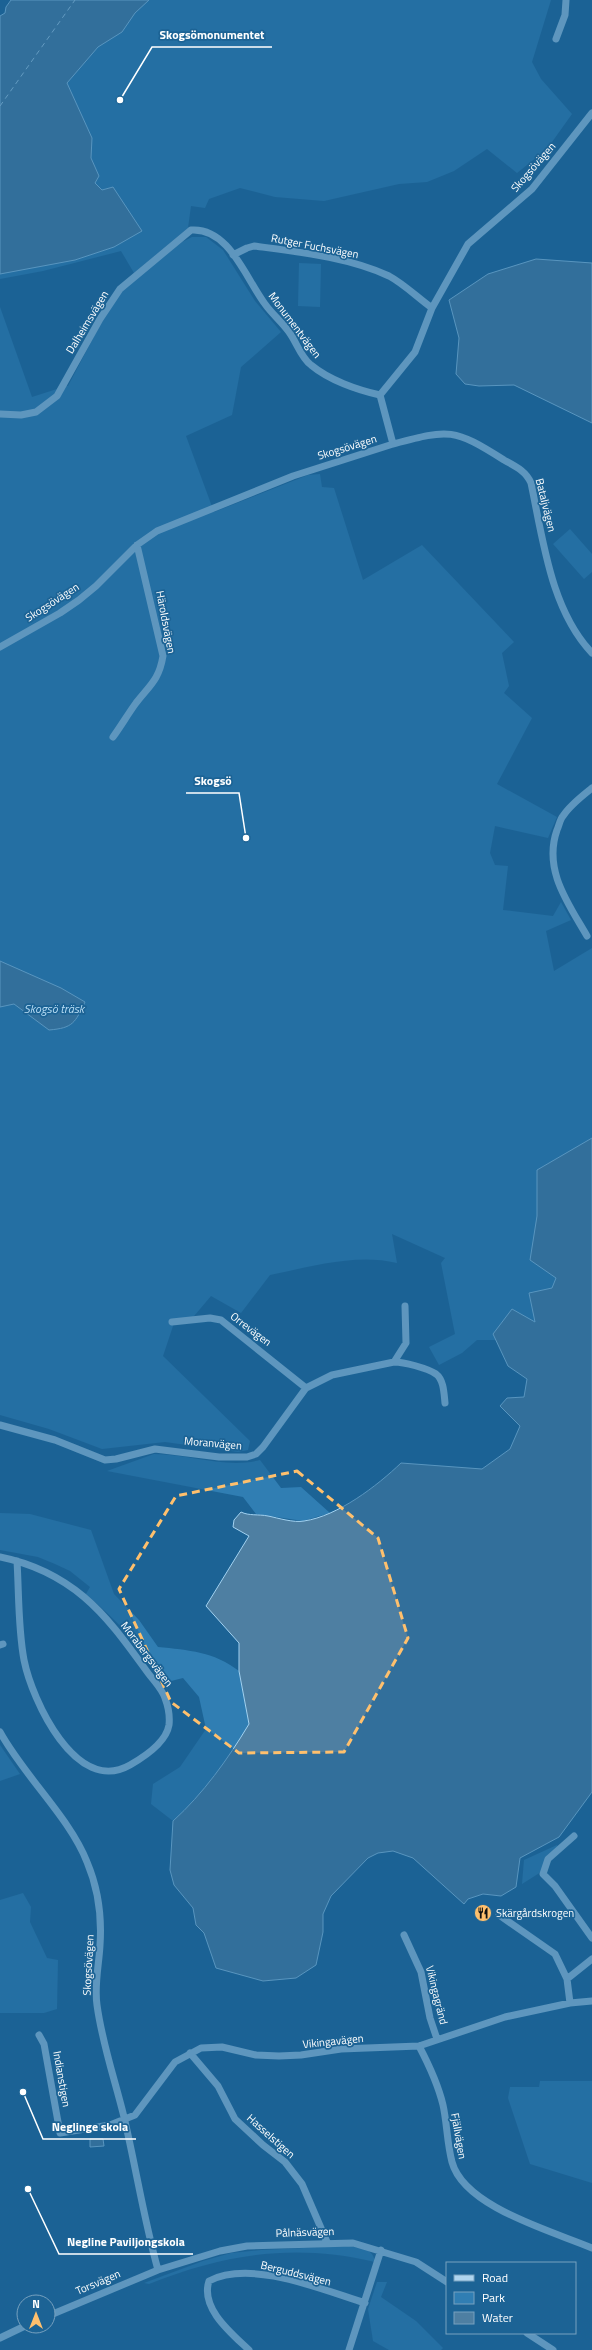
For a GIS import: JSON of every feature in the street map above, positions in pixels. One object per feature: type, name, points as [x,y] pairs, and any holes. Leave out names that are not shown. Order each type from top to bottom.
[{"type":"street","points":[[556,39],[564,15],[566,0]]},
{"type":"street","name":"Skogsövägen","points":[[0,647],[79,600],[96,586],[137,545],[157,530],[307,471],[392,444],[380,395],[415,352],[432,308],[468,244],[532,189],[592,113]]},
{"type":"street","name":"Dalheimsvägen","points":[[0,414],[21,415],[36,412],[57,396],[100,319],[120,289],[191,230],[200,230],[215,236],[233,255]]},
{"type":"street","name":"Rutger Fuchsvägen","points":[[233,255],[254,246],[305,253],[356,264],[390,277],[432,308]]},
{"type":"street","name":"Monumentvägen","points":[[233,255],[265,305],[288,330],[309,364],[361,391],[380,395]]},
{"type":"street","name":"Bataljvägen","points":[[392,444],[437,433],[456,434],[476,442],[524,472],[531,484],[557,596],[568,620],[582,643],[592,653]]},
{"type":"street","name":"Häroldsvägen","points":[[113,736],[136,703],[153,684],[160,671],[163,656],[137,545]]},
{"type":"street","points":[[587,936],[558,883],[553,867],[553,850],[555,837],[562,816],[592,788]]},
{"type":"street","points":[[394,1362],[406,1343],[405,1306]]},
{"type":"street","name":"Orrevägen","points":[[172,1322],[210,1318],[221,1320],[306,1388]]},
{"type":"street","name":"Moranvägen","points":[[0,1425],[55,1440],[105,1460],[155,1449],[240,1458],[256,1454],[260,1450],[306,1388],[332,1375],[394,1362],[403,1362],[436,1374],[443,1385],[445,1403]]},
{"type":"street","name":"Morabergsvägen","points":[[0,1557],[17,1561],[44,1570],[84,1597],[122,1636],[165,1696],[169,1719],[164,1736],[158,1745],[127,1767],[107,1770],[85,1764],[71,1753],[48,1722],[33,1688],[24,1660],[17,1561]]},
{"type":"street","name":"Skogsövägen","points":[[0,1732],[25,1771],[71,1833],[87,1860],[92,1874],[100,1908],[101,1924],[96,2000],[158,2270]]},
{"type":"street","points":[[574,1836],[548,1859],[543,1874],[555,1886],[592,1938]]},
{"type":"street","points":[[499,1915],[555,1954],[567,1979],[570,2003]]},
{"type":"street","name":"Vikingagränd","points":[[404,1935],[421,1972],[430,2018],[437,2040]]},
{"type":"street","points":[[567,1979],[592,1959]]},
{"type":"street","name":"Vikingavägen","points":[[124,2119],[135,2115],[140,2110],[172,2066],[190,2053],[210,2046],[256,2055],[279,2056],[341,2049],[419,2046],[505,2017],[570,2003],[592,2001]]},
{"type":"street","name":"Indianstigen","points":[[39,2035],[44,2044],[60,2133],[110,2125],[124,2119]]},
{"type":"street","name":"Fjällvägen","points":[[419,2046],[436,2084],[442,2104],[452,2162],[458,2175],[474,2194],[489,2205],[592,2248]]},
{"type":"street","name":"Hasselstigen","points":[[190,2053],[218,2086],[235,2119],[262,2145],[285,2162],[302,2184],[327,2242]]},
{"type":"street","name":"Pålnäsvägen","points":[[158,2270],[233,2248],[327,2242],[353,2243],[381,2250],[416,2262],[446,2281]]},
{"type":"street","points":[[349,2350],[365,2304],[381,2250]]},
{"type":"street","name":"Torsvägen","points":[[56,2313],[158,2270]]},
{"type":"street","name":"Berguddsvägen","points":[[249,2350],[219,2321],[211,2306],[206,2289],[209,2281],[221,2276],[256,2274],[306,2285],[365,2304]]},
{"type":"street","points":[[0,2338],[16,2331]]},
{"type":"street","points":[[529,2334],[553,2350]]},
{"type":"highlighted area","points":[[297,1471],[378,1538],[408,1638],[344,1752],[239,1753],[171,1702],[119,1589],[176,1496]]},
{"type":"green space","points":[[68,0],[551,0],[532,62],[541,79],[572,114],[547,149],[517,173],[487,149],[454,171],[427,182],[399,184],[324,201],[275,197],[240,188],[209,199],[205,208],[191,206],[188,228],[134,273],[121,251],[43,271],[0,279],[0,101]]},
{"type":"green space","points":[[192,237],[206,237],[223,250],[255,301],[281,332],[241,367],[232,415],[186,436],[214,512],[308,475],[320,474],[322,487],[334,488],[363,580],[422,545],[514,642],[502,653],[509,686],[504,693],[532,718],[497,784],[557,817],[548,838],[495,826],[490,853],[495,865],[508,866],[503,910],[553,916],[561,902],[571,920],[546,931],[554,971],[592,948],[592,1340],[477,1340],[462,1353],[439,1365],[429,1347],[455,1334],[441,1263],[445,1258],[392,1234],[397,1263],[381,1260],[349,1260],[270,1275],[241,1313],[211,1296],[189,1322],[174,1323],[163,1356],[250,1441],[248,1450],[238,1452],[165,1442],[102,1449],[49,1429],[0,1415],[0,307],[32,397],[57,389],[61,383],[68,386],[100,325],[124,288],[182,242]]},
{"type":"green space","points":[[299,263],[321,264],[320,307],[298,306]]},
{"type":"green space","points":[[570,529],[592,554],[592,572],[584,579],[553,544]]},
{"type":"green space","points":[[154,1454],[234,1463],[260,1460],[281,1488],[301,1487],[330,1513],[303,1521],[256,1514],[243,1497],[107,1471]]},
{"type":"green space","points":[[0,1513],[30,1514],[91,1530],[114,1594],[139,1620],[158,1647],[201,1653],[220,1660],[239,1671],[249,1724],[215,1776],[184,1811],[173,1821],[151,1804],[153,1784],[180,1767],[206,1729],[199,1697],[183,1678],[163,1683],[138,1646],[108,1614],[86,1594],[90,1587],[70,1571],[38,1557],[0,1550]]},
{"type":"green space","points":[[0,1745],[20,1774],[0,1781]]},
{"type":"green space","points":[[557,1845],[558,1847],[541,1872],[522,1884],[524,1860]]},
{"type":"green space","points":[[23,1893],[31,1907],[30,1922],[47,1958],[58,1960],[57,2009],[44,2013],[0,2013],[0,1900]]},
{"type":"green space","points":[[540,2081],[592,2081],[592,2183],[530,2164],[508,2098],[510,2087],[539,2087]]},
{"type":"green space","points":[[347,2246],[365,2249],[371,2253],[375,2262],[345,2256],[316,2253],[260,2255],[205,2265],[149,2284],[144,2283],[203,2261],[231,2253]]},
{"type":"green space","points":[[377,2282],[387,2282],[381,2297],[416,2321],[443,2348],[441,2350],[389,2350],[373,2341],[368,2309]]},
{"type":"water","points":[[11,0],[149,0],[135,13],[122,32],[98,47],[67,83],[92,138],[91,158],[99,176],[95,183],[102,190],[113,187],[142,231],[114,247],[75,260],[0,274],[0,16],[5,13],[6,7]]},
{"type":"water","points":[[536,259],[592,263],[592,423],[514,385],[479,386],[465,384],[456,374],[459,338],[449,300],[488,274]]},
{"type":"water","name":"Skogsö träsk","points":[[0,961],[61,988],[85,1002],[76,1020],[63,1028],[49,1030],[14,1004],[0,1007]]},
{"type":"water","points":[[592,1138],[592,1792],[559,1837],[520,1858],[516,1887],[501,1896],[483,1894],[468,1899],[464,1904],[413,1858],[393,1851],[378,1853],[368,1858],[331,1896],[323,1914],[323,1932],[316,1965],[296,1978],[263,1981],[216,1968],[204,1933],[196,1925],[193,1908],[174,1885],[170,1870],[173,1821],[205,1788],[249,1724],[239,1671],[239,1643],[206,1606],[249,1536],[233,1527],[234,1520],[241,1512],[296,1521],[317,1518],[343,1507],[356,1499],[401,1463],[482,1469],[510,1449],[520,1426],[500,1406],[507,1398],[524,1397],[527,1379],[508,1366],[493,1334],[512,1309],[535,1322],[529,1293],[552,1288],[556,1278],[530,1260],[537,1216],[537,1170]]},
{"type":"water","points":[[90,2139],[103,2139],[104,2146],[90,2147]]},
{"type":"ferry route","points":[[0,106],[75,0]]},
{"type":"place","name":"Skogsömonumentet","points":[[120,100]]},
{"type":"place","name":"Skogsö","points":[[246,838]]},
{"type":"place","name":"Skärgårdskrogen","points":[[483,1913]]},
{"type":"place","name":"Neglinge skola","points":[[23,2092]]},
{"type":"place","name":"Negline Paviljongskola","points":[[28,2189]]}]
